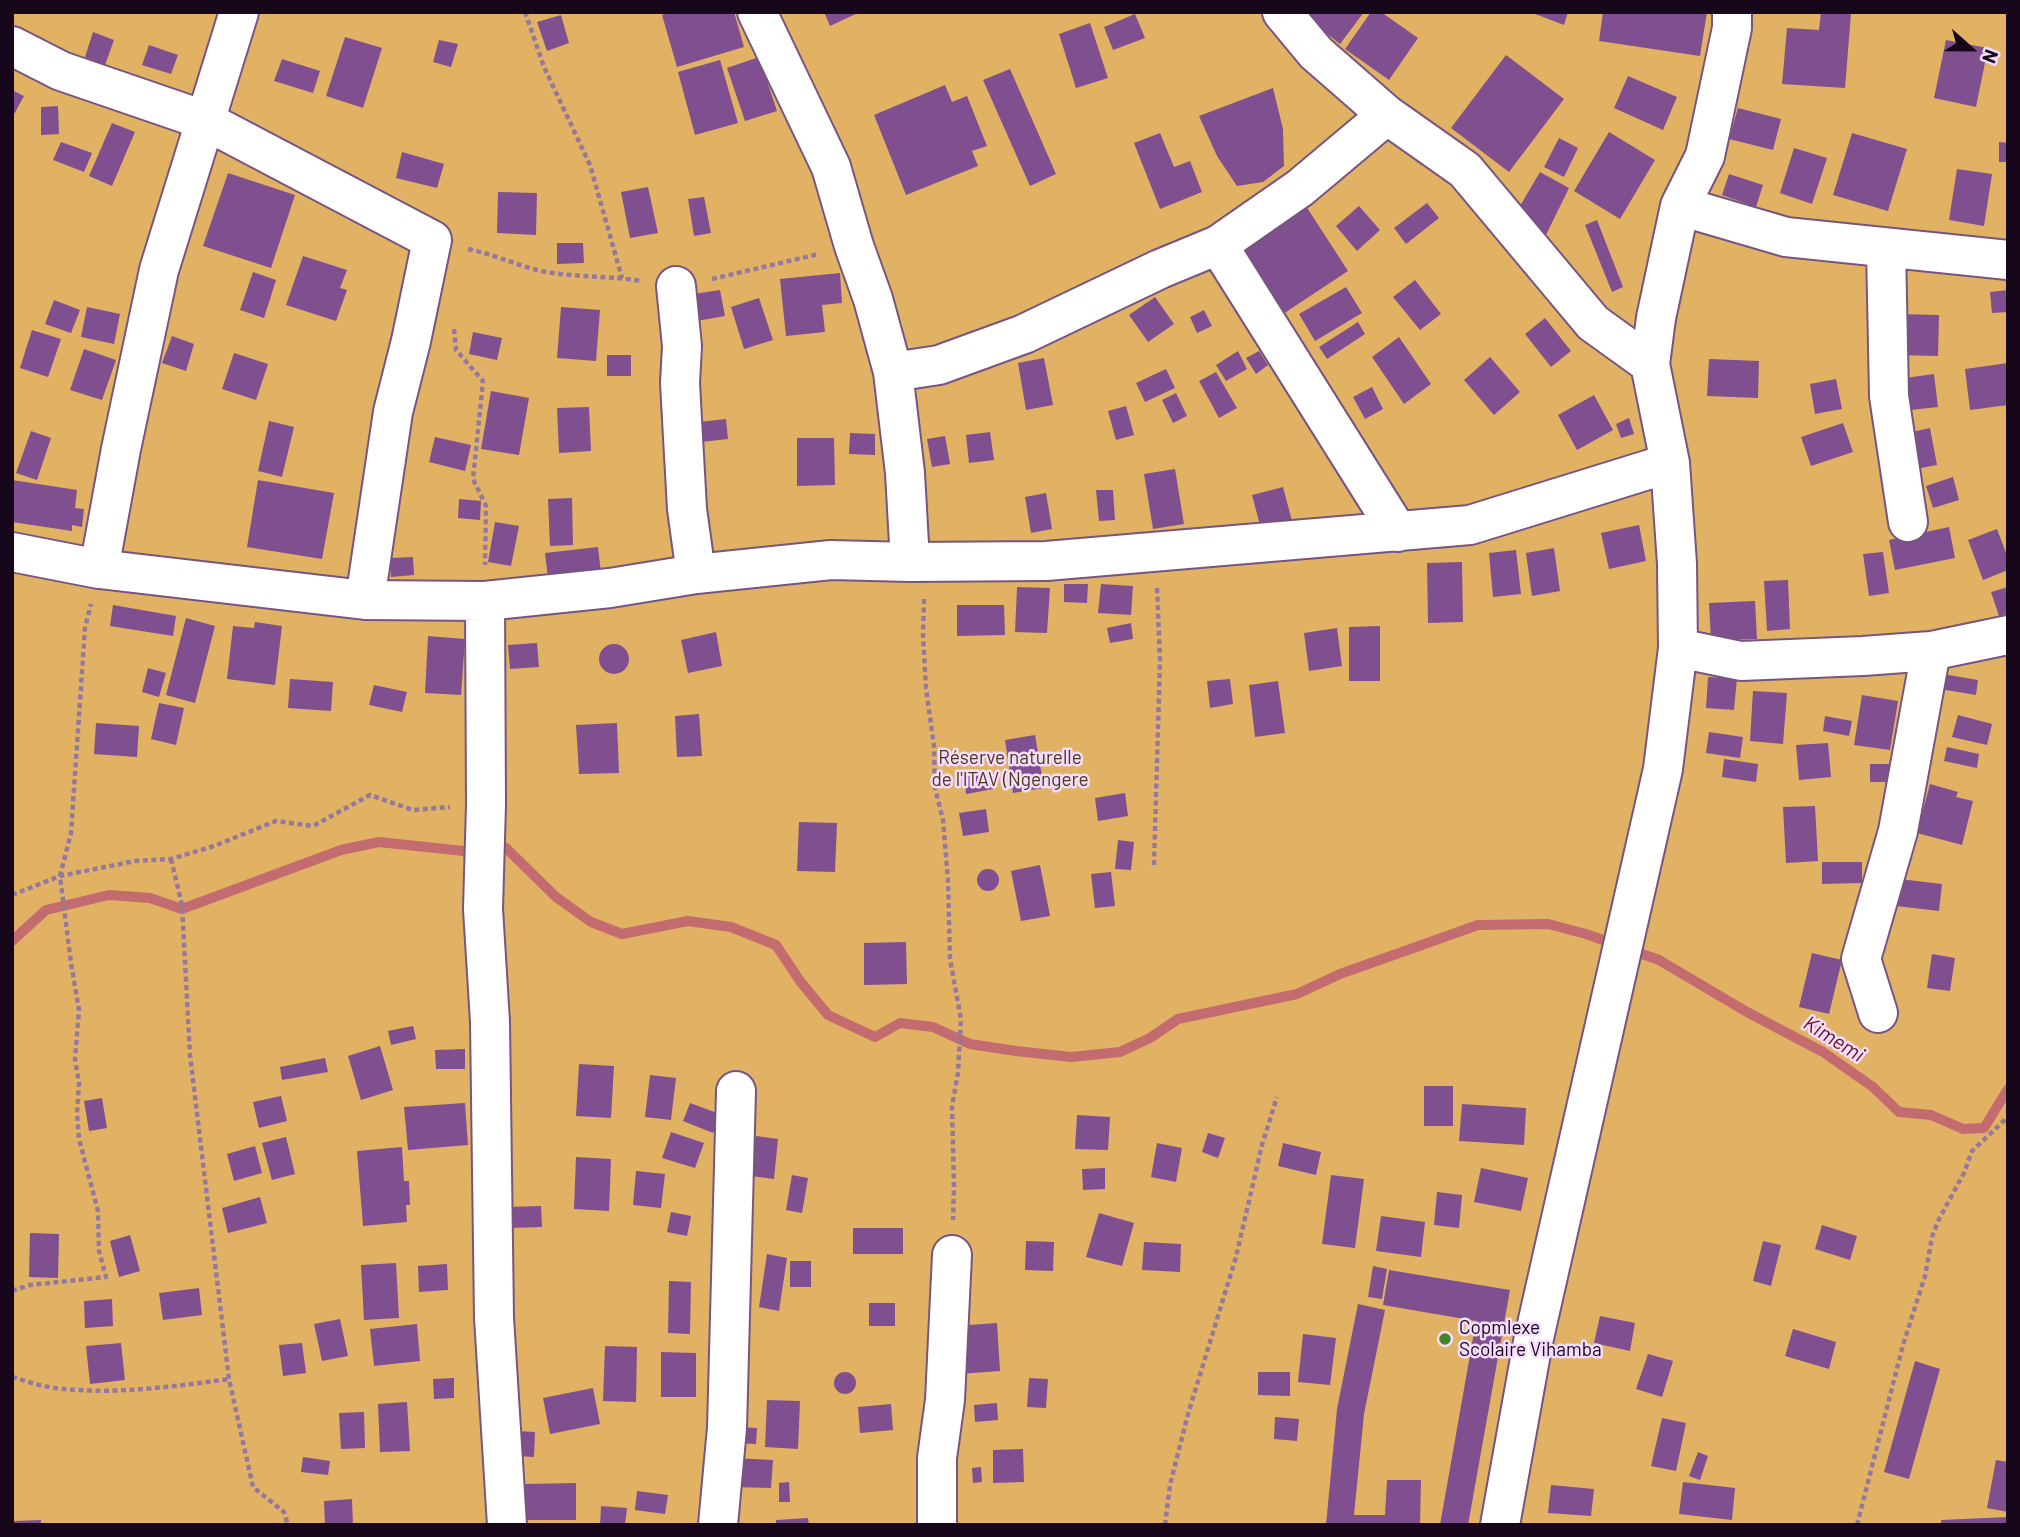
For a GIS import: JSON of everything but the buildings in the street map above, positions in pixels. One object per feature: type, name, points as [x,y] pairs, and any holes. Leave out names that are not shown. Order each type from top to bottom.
[{"type":"street","points":[[99,569],[159,270],[239,12]]},
{"type":"street","points":[[757,12],[831,167],[873,299],[893,372],[905,472],[910,562]]},
{"type":"street","points":[[1282,12],[1316,54],[1387,115],[1465,170],[1593,323],[1650,364]]},
{"type":"street","points":[[1500,1525],[1533,1342],[1663,769],[1678,648],[1677,564],[1670,463],[1650,364],[1656,318],[1680,206],[1705,156],[1732,28],[1732,12]]},
{"type":"street","points":[[12,46],[61,71],[204,120],[432,240],[393,412],[365,600]]},
{"type":"street","points":[[893,372],[939,365],[1024,334],[1218,245],[1300,188],[1387,115]]},
{"type":"street","points":[[1680,206],[1786,237],[2008,260]]},
{"type":"street","points":[[1218,245],[1398,532]]},
{"type":"street","points":[[1886,248],[1889,396],[1908,522]]},
{"type":"street","points":[[676,286],[682,346],[680,383],[687,509],[696,574]]},
{"type":"street","points":[[12,552],[99,569],[365,600],[485,601],[831,560],[1046,561],[1470,525],[1670,463]]},
{"type":"street","points":[[485,601],[486,804],[483,909],[491,1022],[495,1318],[507,1525]]},
{"type":"street","points":[[1678,648],[1741,661],[1931,651],[2008,635]]},
{"type":"street","points":[[1878,1013],[1861,959],[1898,831],[1931,651]]},
{"type":"street","points":[[718,1525],[727,1428],[736,1091]]},
{"type":"street","points":[[937,1525],[937,1458],[946,1400],[952,1255]]},
{"type":"path","points":[[525,12],[544,67],[590,165],[622,278]]},
{"type":"path","points":[[453,322],[456,350],[484,381],[473,479],[486,506],[485,601]]},
{"type":"path","points":[[1154,865],[1160,660],[1155,551]]},
{"type":"path","points":[[910,562],[925,602],[923,637],[926,688],[934,746],[935,788],[943,820],[950,959],[961,1019],[958,1073],[952,1106],[952,1255]]},
{"type":"path","points":[[12,1291],[30,1285],[106,1277],[99,1251],[98,1210],[79,1139],[79,1083],[75,1059],[79,1010],[60,876],[71,833],[85,628],[99,569]]},
{"type":"path","points":[[12,895],[60,876],[135,861],[171,859],[214,846],[276,821],[313,826],[370,795],[413,810],[486,804]]},
{"type":"path","points":[[171,859],[182,908],[199,1143],[218,1275],[229,1379],[253,1486],[284,1512],[288,1525]]},
{"type":"path","points":[[1165,1525],[1170,1485],[1185,1426],[1236,1258],[1262,1145],[1278,1097]]},
{"type":"path","points":[[1857,1525],[1903,1345],[1925,1276],[1932,1237],[1972,1151],[2008,1117]]},
{"type":"path","points":[[12,1377],[51,1387],[86,1391],[149,1390],[229,1379]]},
{"type":"green space","name":"Réserve naturelle de l'ITAV (Ngengere","points":[[12,12],[2008,12],[2008,1525],[12,1525]]},
{"type":"waterway","points":[[12,941],[46,910],[109,895],[150,898],[182,909],[341,850],[379,842],[473,852]]},
{"type":"waterway","name":"Kimemi","points":[[506,848],[556,897],[591,922],[622,934],[688,921],[731,927],[776,945],[800,981],[828,1015],[875,1037],[900,1023],[933,1027],[970,1044],[1016,1051],[1071,1057],[1120,1052],[1150,1038],[1178,1019],[1297,994],[1340,974],[1478,925],[1548,924],[1586,934],[1659,960],[1747,1012],[1823,1052],[1873,1087],[1899,1112],[1931,1115],[1963,1129],[1984,1128],[2008,1089]]},
{"type":"place","name":"Copmlexe Scolaire Vihamba","points":[[1445,1339]]}]
